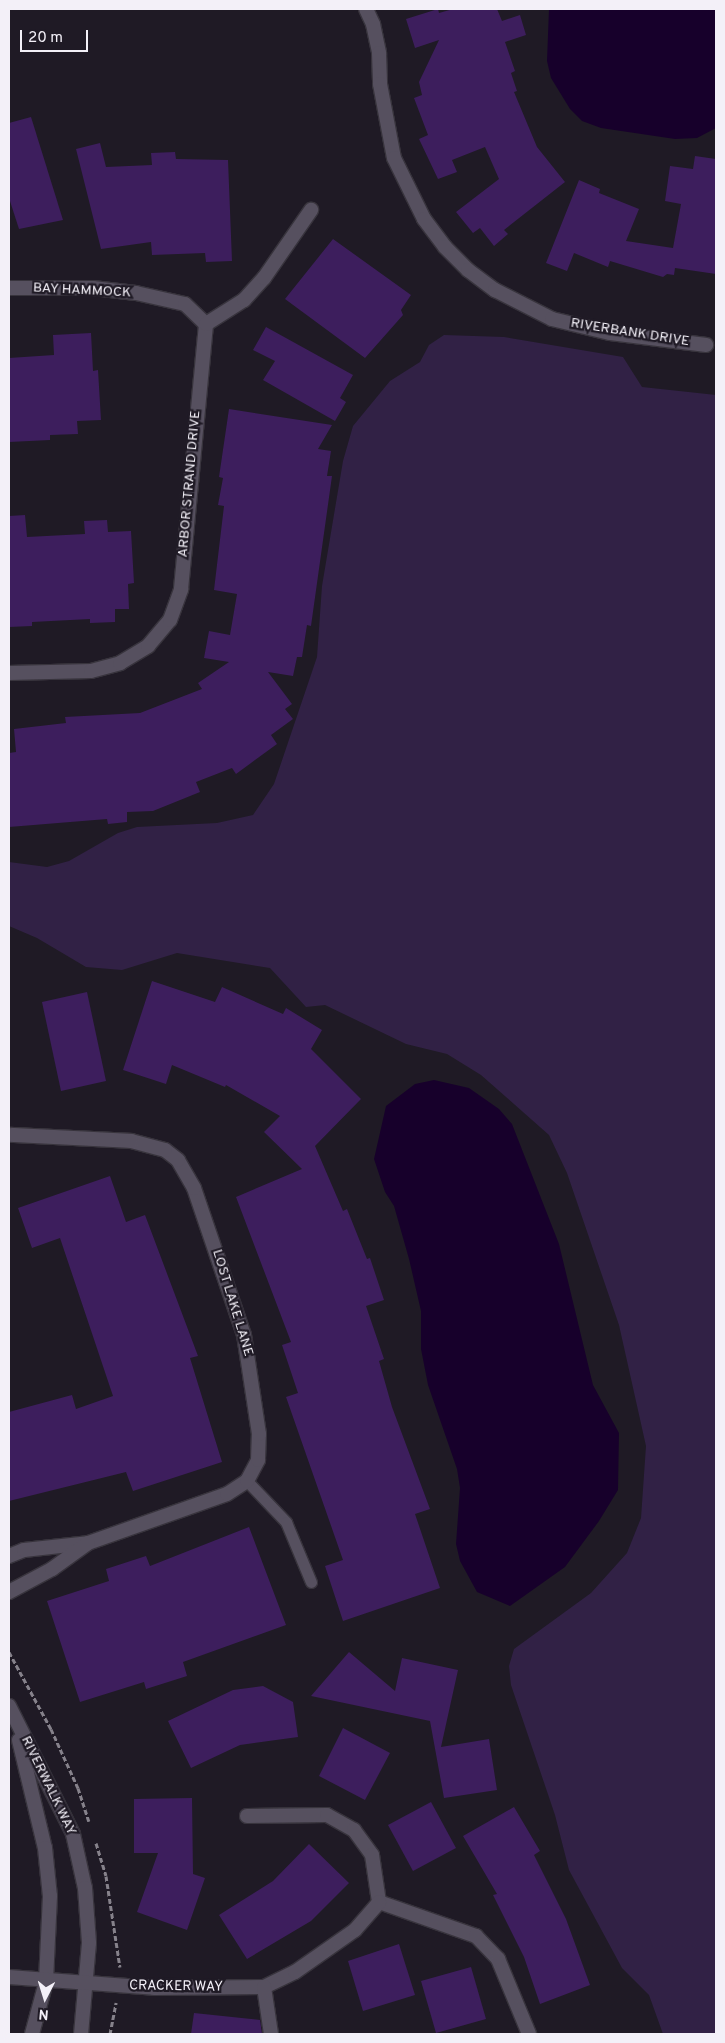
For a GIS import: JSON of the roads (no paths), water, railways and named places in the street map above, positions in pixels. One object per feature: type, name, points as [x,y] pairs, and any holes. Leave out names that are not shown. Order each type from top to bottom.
[{"type":"street","name":"RIVERBANK DRIVE","points":[[366,9],[374,24],[379,53],[380,84],[394,158],[424,219],[462,264],[494,290],[552,319],[610,333],[706,345]]},
{"type":"street","points":[[206,324],[244,300],[264,278],[311,210]]},
{"type":"street","name":"BAY HAMMOCK","points":[[9,288],[93,288],[136,293],[185,304],[206,324]]},
{"type":"street","name":"ARBOR STRAND DRIVE","points":[[9,673],[91,671],[120,664],[148,646],[170,620],[181,589],[206,324]]},
{"type":"street","name":"LOST LAKE LANE","points":[[11,1135],[149,1144],[165,1150],[186,1170],[250,1359],[259,1434],[258,1460],[247,1480]]},
{"type":"street","points":[[9,1556],[24,1550],[88,1543],[218,1497],[247,1480]]},
{"type":"street","points":[[9,1592],[52,1569],[88,1543]]},
{"type":"street","name":"RIVERWALK WAY","points":[[11,1712],[45,1848],[50,1896],[46,1982],[32,2034]]},
{"type":"street","name":"RIVERWALK WAY","points":[[11,1712],[73,1834],[88,1916],[88,1984],[81,2034]]},
{"type":"street","points":[[247,1816],[327,1815],[354,1830],[372,1855],[379,1902],[476,1936],[498,1959],[529,2034]]},
{"type":"street","name":"CRACKER WAY","points":[[9,1977],[46,1982],[154,1988],[264,1987],[295,1972],[355,1930],[379,1902]]},
{"type":"street","points":[[264,1987],[271,2034]]},
{"type":"lane","points":[[247,1480],[286,1522],[311,1582]]}]
